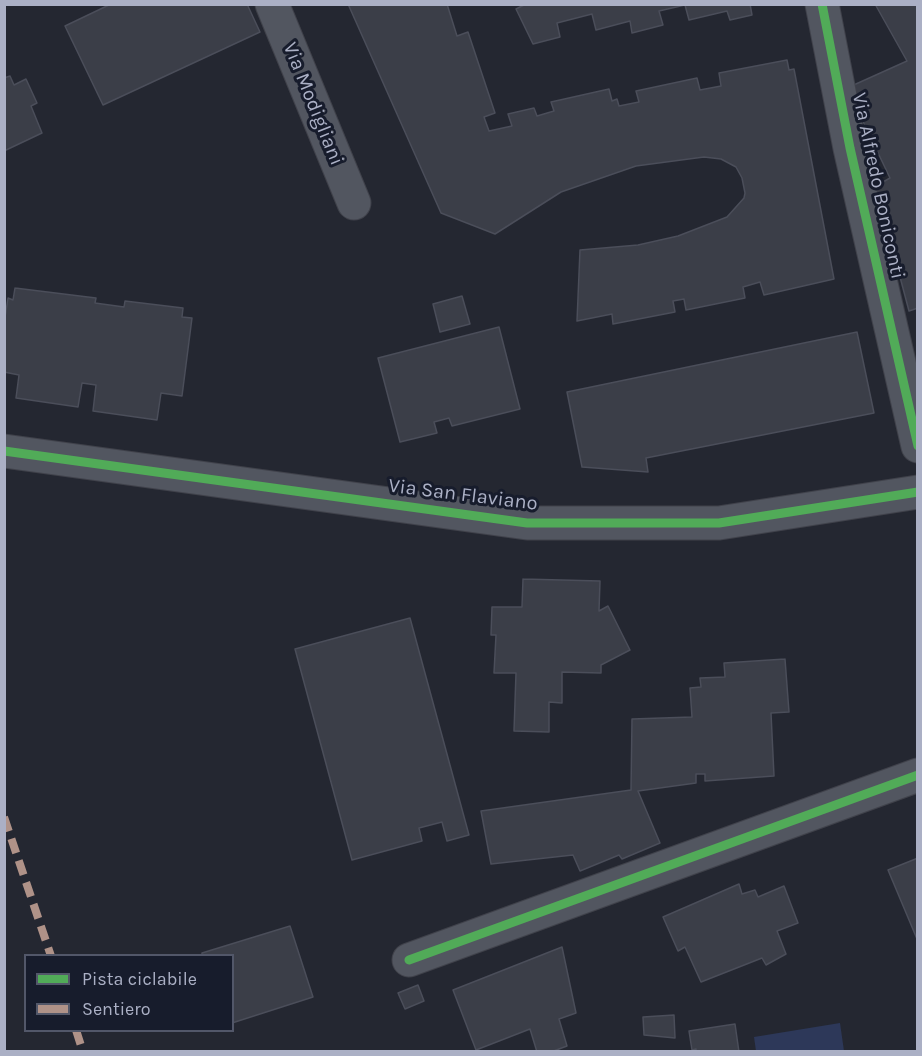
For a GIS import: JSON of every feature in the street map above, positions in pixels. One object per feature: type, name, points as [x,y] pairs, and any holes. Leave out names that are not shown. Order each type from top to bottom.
[{"type":"street","name":"Via Modigliani","points":[[272,4],[354,203]]},
{"type":"street","name":"Via Alfredo Boniconti","points":[[822,4],[850,148],[918,446]]},
{"type":"street","name":"Via San Flaviano","points":[[4,451],[527,523],[719,523],[918,492]]},
{"type":"street","points":[[409,960],[918,775]]},
{"type":"water","points":[[840,1023],[844,1051],[756,1051],[754,1037]]},
{"type":"building","points":[[111,4],[247,4],[260,32],[103,105],[65,26]]},
{"type":"building","points":[[348,4],[447,4],[457,36],[468,32],[495,113],[484,117],[489,131],[512,126],[508,114],[534,108],[537,116],[554,111],[551,102],[609,89],[612,101],[617,99],[619,106],[639,102],[636,91],[697,78],[700,90],[721,86],[719,73],[787,60],[789,70],[794,69],[834,279],[764,295],[760,282],[743,287],[745,298],[686,310],[684,299],[673,301],[675,312],[613,324],[612,314],[577,321],[580,250],[638,245],[678,236],[727,217],[744,198],[745,193],[742,178],[736,167],[721,159],[704,157],[636,166],[561,192],[495,234],[441,213]]},
{"type":"building","points":[[526,4],[750,4],[752,15],[730,20],[727,11],[689,20],[685,5],[659,11],[663,25],[632,33],[630,21],[596,30],[592,14],[557,23],[560,37],[533,44],[516,9]]},
{"type":"building","points":[[875,4],[918,4],[918,308],[909,311],[876,186],[890,178],[847,88],[907,61]]},
{"type":"building","points":[[10,76],[14,85],[26,79],[37,103],[31,106],[42,133],[4,151],[4,78]]},
{"type":"building","points":[[15,288],[96,298],[95,303],[124,307],[125,301],[183,308],[182,317],[192,318],[182,396],[161,393],[157,420],[93,411],[96,385],[82,383],[78,407],[16,398],[19,375],[4,372],[4,324],[8,298],[13,300]]},
{"type":"building","points":[[462,296],[470,324],[440,332],[433,304]]},
{"type":"building","points":[[499,327],[520,409],[452,426],[449,418],[434,422],[437,433],[400,442],[378,358]]},
{"type":"building","points":[[857,332],[874,413],[646,458],[648,472],[582,467],[567,392]]},
{"type":"building","points":[[523,579],[600,581],[599,611],[608,606],[630,650],[601,665],[601,673],[562,672],[562,703],[549,702],[549,732],[514,731],[516,673],[494,673],[496,635],[491,635],[492,607],[522,607]]},
{"type":"building","points":[[410,618],[469,835],[447,841],[442,822],[419,828],[422,841],[352,860],[295,649]]},
{"type":"building","points":[[785,659],[789,712],[771,713],[774,776],[705,781],[705,774],[696,774],[696,783],[638,791],[660,843],[622,859],[619,855],[580,871],[573,855],[491,864],[481,811],[631,790],[632,719],[692,717],[690,688],[701,687],[700,678],[725,677],[724,663]]},
{"type":"building","points":[[918,858],[918,939],[917,939],[888,870]]},
{"type":"building","points":[[739,884],[742,894],[755,890],[758,897],[784,886],[798,923],[777,931],[786,954],[766,965],[762,958],[701,982],[685,947],[678,951],[663,917]]},
{"type":"building","points":[[290,926],[313,997],[234,1022],[234,954],[202,953]]},
{"type":"building","points":[[562,947],[576,1013],[559,1019],[567,1046],[551,1052],[537,1052],[530,1029],[476,1050],[453,990]]},
{"type":"building","points":[[418,985],[424,1001],[405,1009],[398,993]]},
{"type":"building","points":[[674,1015],[675,1038],[644,1035],[643,1017]]},
{"type":"building","points":[[735,1024],[739,1052],[696,1052],[696,1049],[692,1050],[689,1031]]},
{"type":"marked path","points":[[4,817],[50,954]]},
{"type":"marked path","points":[[77,1032],[83,1052]]},
{"type":"cycle path","points":[[822,4],[850,148],[918,446]]},
{"type":"cycle path","points":[[4,451],[527,523],[719,523],[918,492]]},
{"type":"cycle path","points":[[409,960],[918,775]]}]
